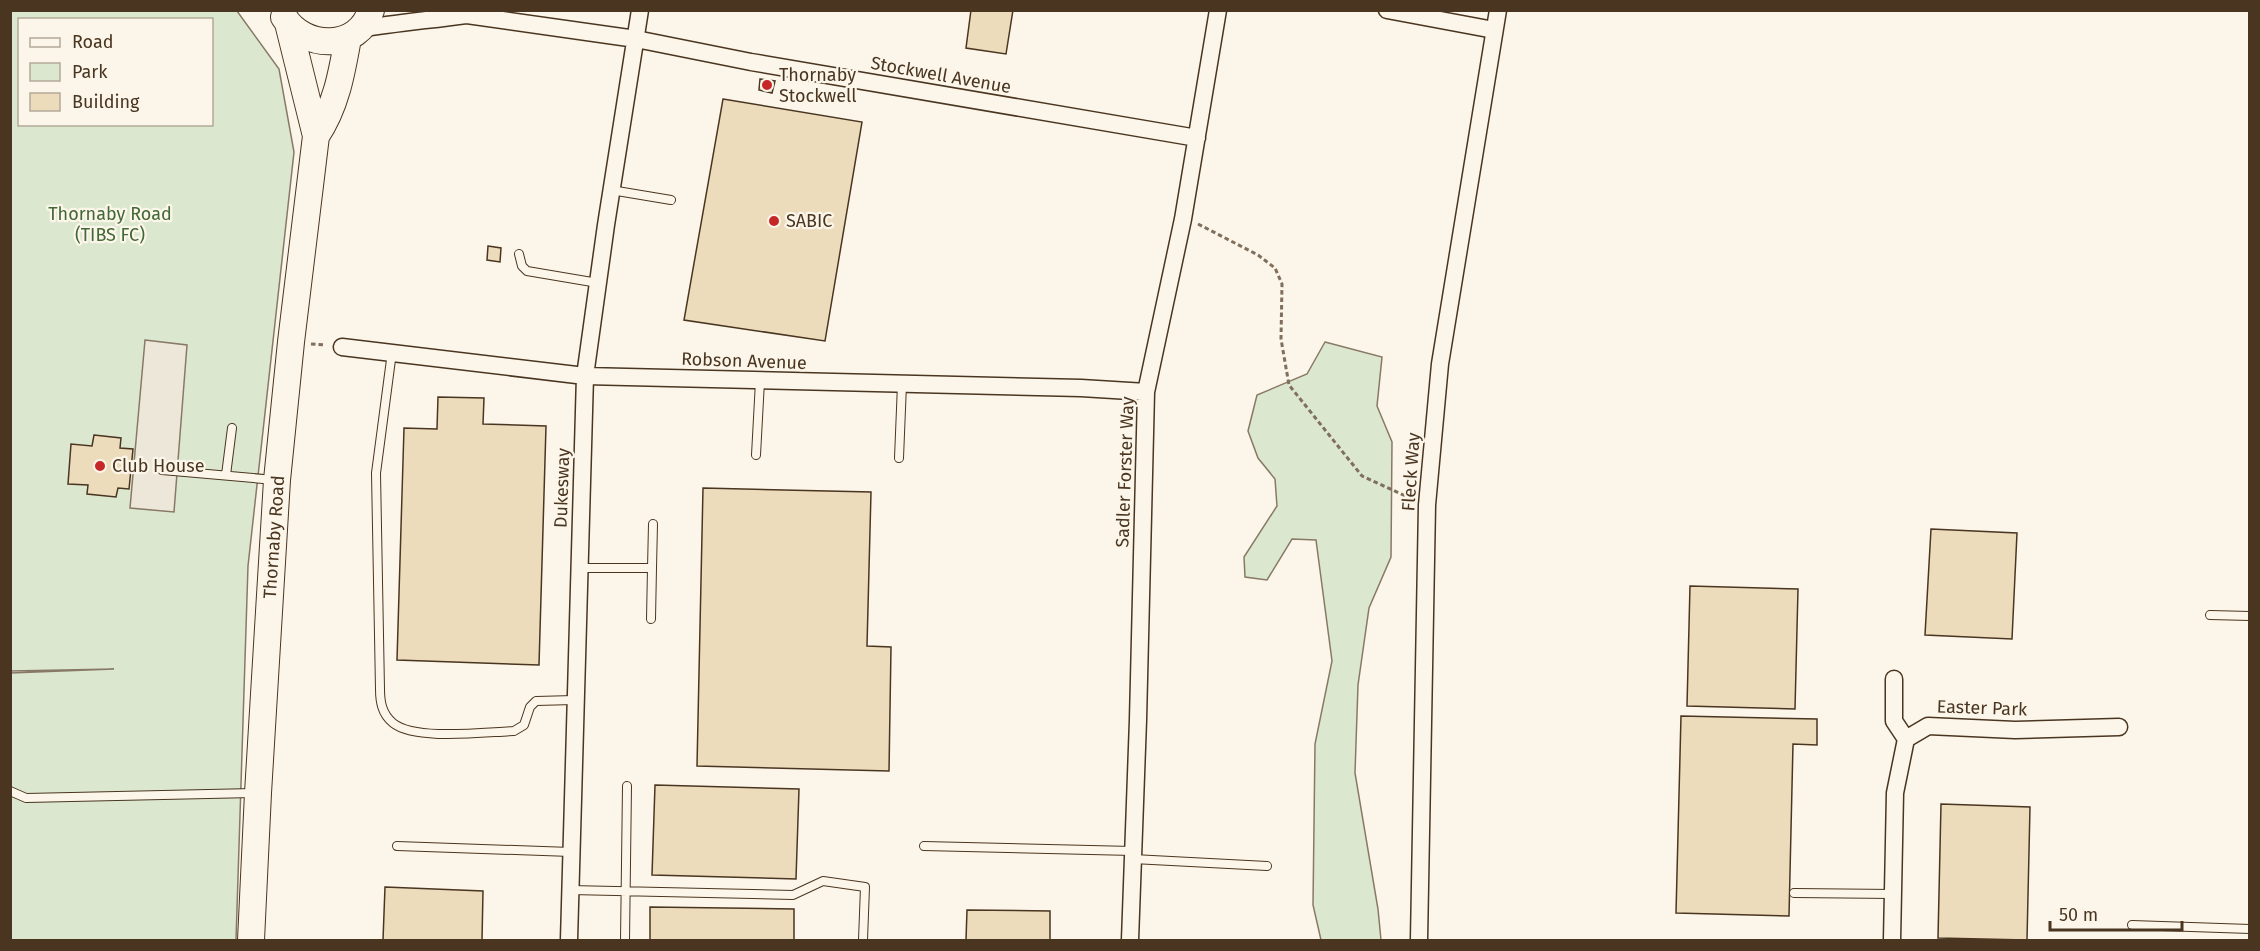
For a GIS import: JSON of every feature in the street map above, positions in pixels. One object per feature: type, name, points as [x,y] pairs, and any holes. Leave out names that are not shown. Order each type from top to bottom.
[{"type":"main road","points":[[285,17],[300,35],[315,41],[332,43],[360,26]]},
{"type":"main road","name":"Thornaby Road","points":[[251,940],[277,480],[316,136],[285,17]]},
{"type":"main road","name":"Thornaby Road","points":[[316,136],[326,121],[360,26]]},
{"type":"street","name":"Dukesway","points":[[569,940],[574,700],[585,376],[611,190],[640,10]]},
{"type":"street","name":"Sadler Forster Way","points":[[1130,940],[1146,392],[1183,219],[1218,10]]},
{"type":"street","points":[[1387,10],[1494,30]]},
{"type":"street","name":"Fleck Way","points":[[1419,940],[1427,505],[1440,364],[1498,10]]},
{"type":"street","name":"Stockwell Avenue","points":[[360,26],[427,21],[459,13],[636,39],[751,62],[1197,138]]},
{"type":"street","name":"Robson Avenue","points":[[342,347],[585,376],[1081,388],[1146,392]]},
{"type":"street","points":[[1892,940],[1895,794],[1906,739],[1894,721],[1894,679]]},
{"type":"street","name":"Easter Park","points":[[1906,739],[1928,726],[2015,730],[2119,727]]},
{"type":"lane","points":[[611,190],[671,200]]},
{"type":"lane","points":[[519,254],[522,266],[527,271],[598,282]]},
{"type":"lane","points":[[392,352],[376,473],[380,702],[385,714],[400,727],[421,733],[514,731],[524,725],[530,707],[536,701],[574,700]]},
{"type":"lane","points":[[756,455],[760,381]]},
{"type":"lane","points":[[899,458],[902,384]]},
{"type":"lane","points":[[226,475],[232,428]]},
{"type":"lane","points":[[162,470],[277,480]]},
{"type":"lane","points":[[651,619],[653,524]]},
{"type":"lane","points":[[579,568],[652,568]]},
{"type":"lane","points":[[2210,615],[2250,616]]},
{"type":"lane","points":[[625,940],[627,786]]},
{"type":"lane","points":[[10,791],[26,798],[258,793]]},
{"type":"lane","points":[[397,846],[571,852]]},
{"type":"lane","points":[[924,846],[1133,855],[1268,866]]},
{"type":"lane","points":[[570,890],[793,895],[823,881],[865,887],[863,940]]},
{"type":"lane","points":[[1794,893],[1893,894]]},
{"type":"lane","points":[[2132,925],[2250,929]]},
{"type":"path","points":[[1183,219],[1188,218],[1258,255],[1275,267],[1282,285],[1281,339],[1288,385],[1362,476],[1427,505]]},
{"type":"path","points":[[291,342],[342,347]]},
{"type":"green space","name":"Thornaby Road (TIBS FC)","points":[[11,11],[237,11],[279,69],[294,152],[248,566],[236,940],[11,940],[10,673],[114,669],[11,671]]},
{"type":"green space","points":[[1325,342],[1382,357],[1377,406],[1392,442],[1391,557],[1369,608],[1358,685],[1355,773],[1378,909],[1381,940],[1321,940],[1313,905],[1315,744],[1332,661],[1316,540],[1292,539],[1267,580],[1245,577],[1244,557],[1277,506],[1275,479],[1258,458],[1248,431],[1257,395],[1307,374]]},
{"type":"shaded area","points":[[145,340],[187,345],[174,512],[130,508]]},
{"type":"building","points":[[971,10],[1013,10],[1006,54],[966,48]]},
{"type":"building","name":"Thornaby Stockwell","points":[[760,79],[775,81],[772,93],[759,90]]},
{"type":"building","name":"SABIC","points":[[723,99],[862,122],[825,341],[684,320]]},
{"type":"building","points":[[488,246],[501,248],[500,262],[487,260]]},
{"type":"building","points":[[438,397],[484,398],[483,424],[546,426],[539,665],[397,660],[404,428],[437,429]]},
{"type":"building","name":"Club House","points":[[94,435],[121,438],[120,448],[133,449],[129,489],[118,488],[116,497],[87,494],[88,485],[68,484],[71,444],[92,446]]},
{"type":"building","points":[[703,488],[871,492],[867,646],[891,647],[889,771],[697,766]]},
{"type":"building","points":[[1931,529],[2017,533],[2012,639],[1925,635]]},
{"type":"building","points":[[1690,586],[1798,589],[1795,709],[1687,706]]},
{"type":"building","points":[[1681,716],[1817,719],[1817,745],[1793,744],[1789,916],[1676,913]]},
{"type":"building","points":[[655,785],[799,789],[796,879],[652,875]]},
{"type":"building","points":[[1941,804],[2030,807],[2027,940],[1938,938]]},
{"type":"building","points":[[385,887],[483,891],[482,940],[383,940]]},
{"type":"building","points":[[650,907],[794,909],[794,940],[650,940]]},
{"type":"building","points":[[967,910],[1050,911],[1050,940],[966,940]]},
{"type":"place","name":"Thornaby Stockwell","points":[[767,85]]},
{"type":"place","name":"SABIC","points":[[774,221]]},
{"type":"place","name":"Club House","points":[[100,466]]}]
